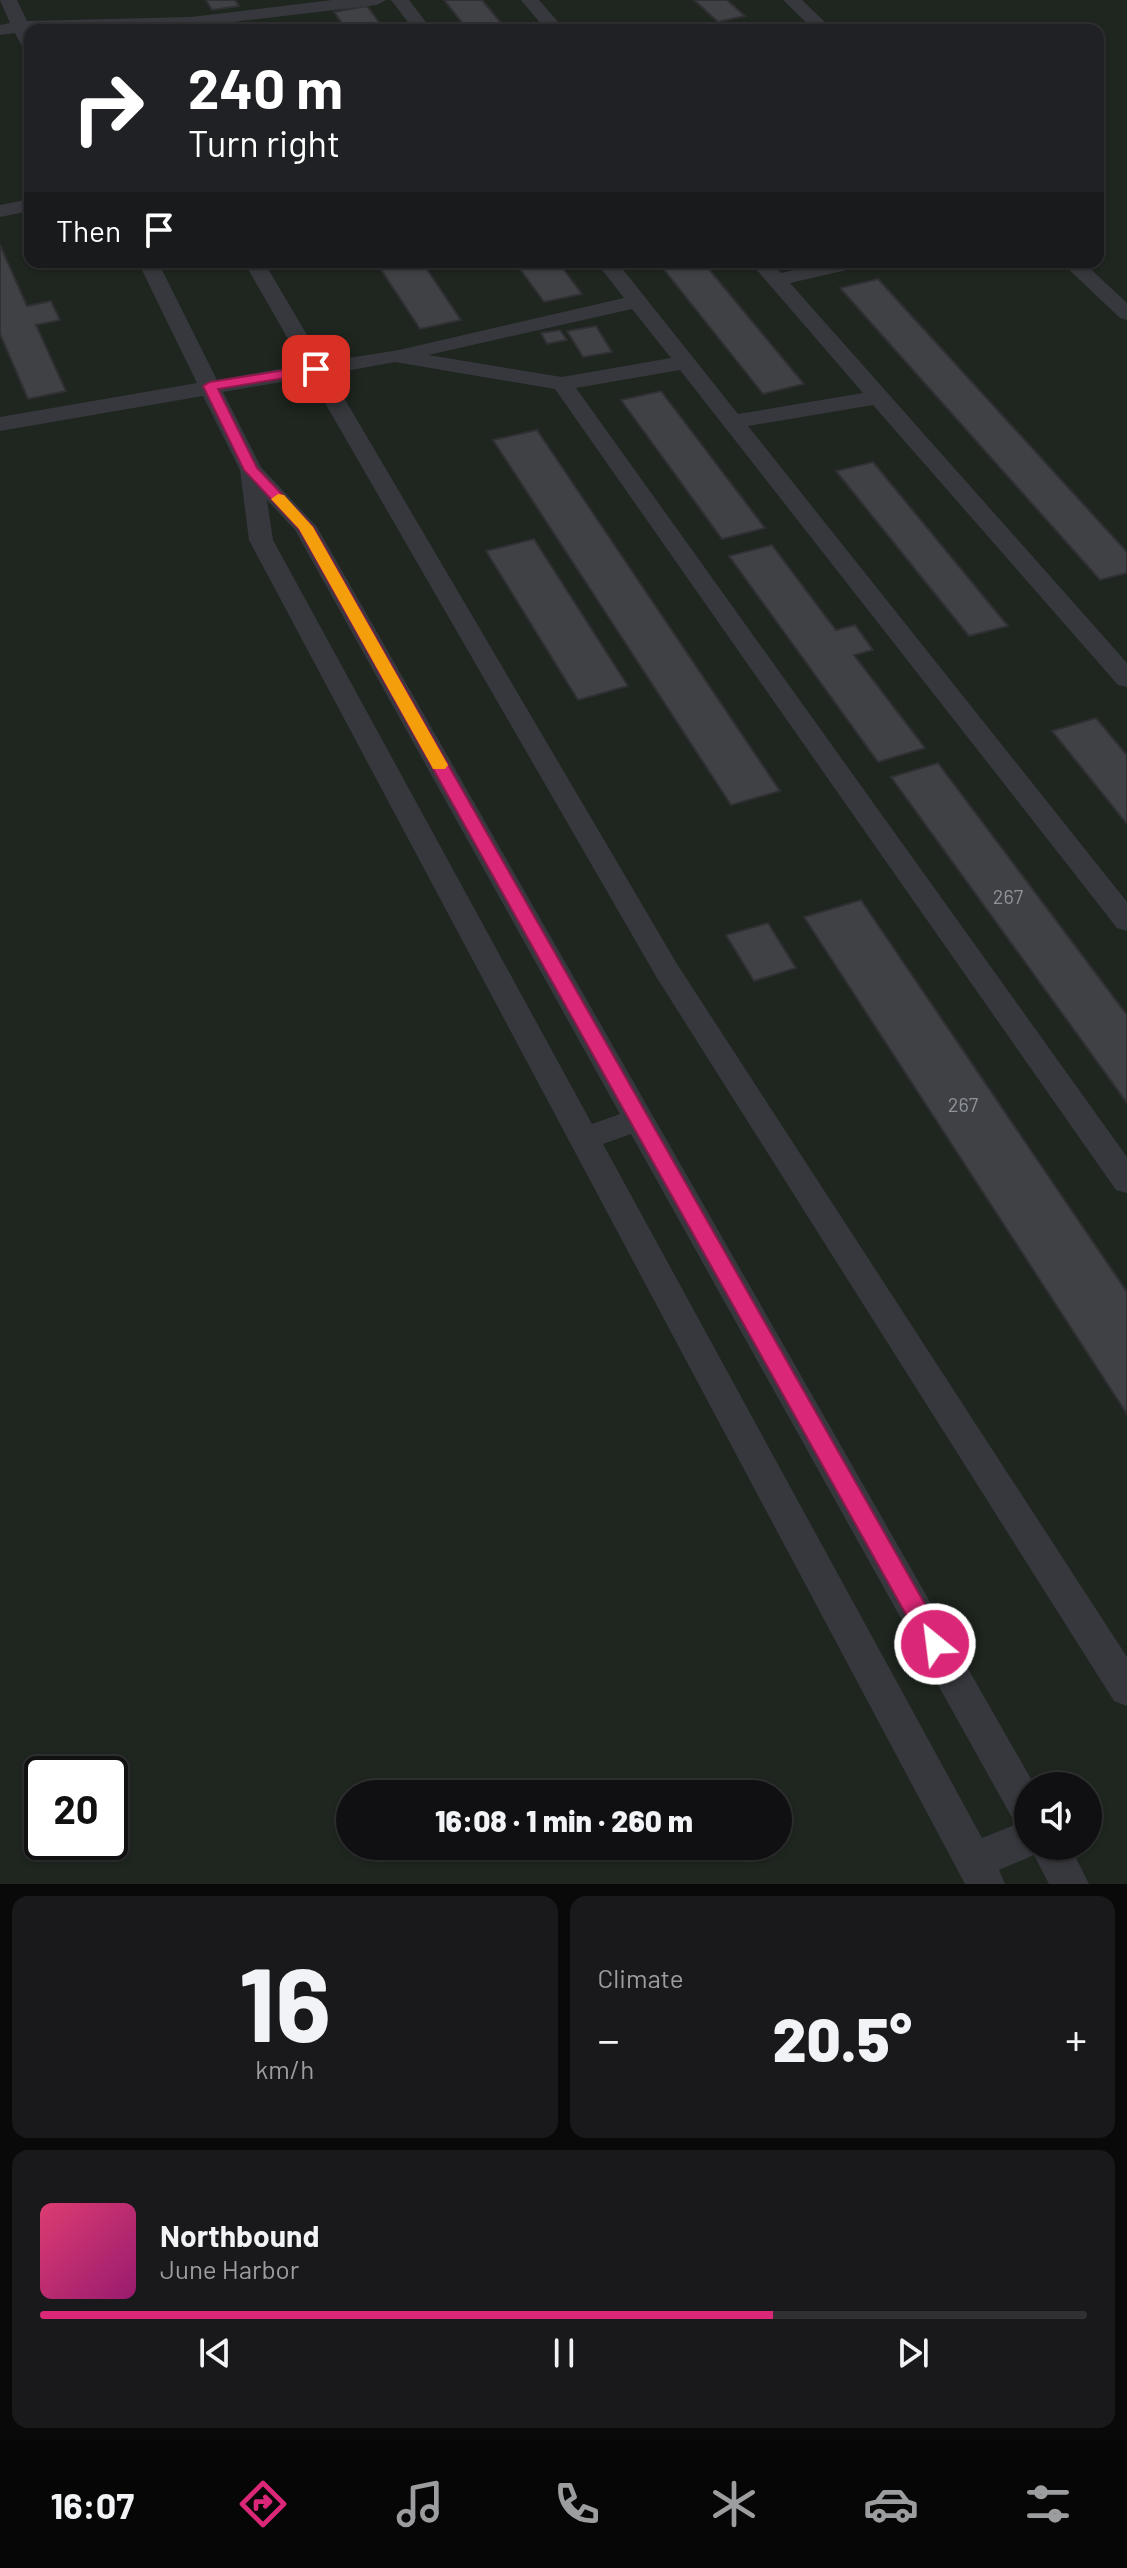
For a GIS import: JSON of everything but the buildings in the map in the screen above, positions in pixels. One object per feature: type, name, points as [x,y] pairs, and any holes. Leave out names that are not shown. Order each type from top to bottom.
[{"type":"lane","points":[[8,0],[9,29]]},
{"type":"lane","points":[[111,0],[118,24]]},
{"type":"lane","points":[[162,24],[377,0]]},
{"type":"lane","points":[[400,0],[418,24]]},
{"type":"lane","points":[[530,0],[551,24]]},
{"type":"lane","points":[[792,0],[818,24]]},
{"type":"lane","points":[[0,211],[24,206]]},
{"type":"lane","points":[[151,268],[251,470],[305,527],[1014,1785]]},
{"type":"lane","points":[[257,268],[667,971],[1127,1689]]},
{"type":"lane","points":[[611,268],[1127,921]]},
{"type":"lane","points":[[765,268],[1127,679]]},
{"type":"lane","points":[[776,280],[830,268]]},
{"type":"lane","points":[[1077,268],[1127,314]]},
{"type":"lane","points":[[0,424],[395,356],[638,301]]},
{"type":"lane","points":[[395,356],[562,384],[686,362]]},
{"type":"lane","points":[[562,384],[1127,1181]]},
{"type":"lane","points":[[733,422],[879,397]]},
{"type":"lane","points":[[251,470],[261,540],[980,1873],[1014,1848]]},
{"type":"lane","points":[[584,1138],[639,1120]]},
{"type":"lane","points":[[1057,1860],[1070,1884]]},
{"type":"shaded area","points":[[0,0],[1127,0],[1127,1884],[0,1884]]},
{"type":"slow traffic","points":[[278,499],[305,527],[439,765]]},
{"type":"route","points":[[316,369],[210,386],[251,470],[305,527],[935,1644]]}]
